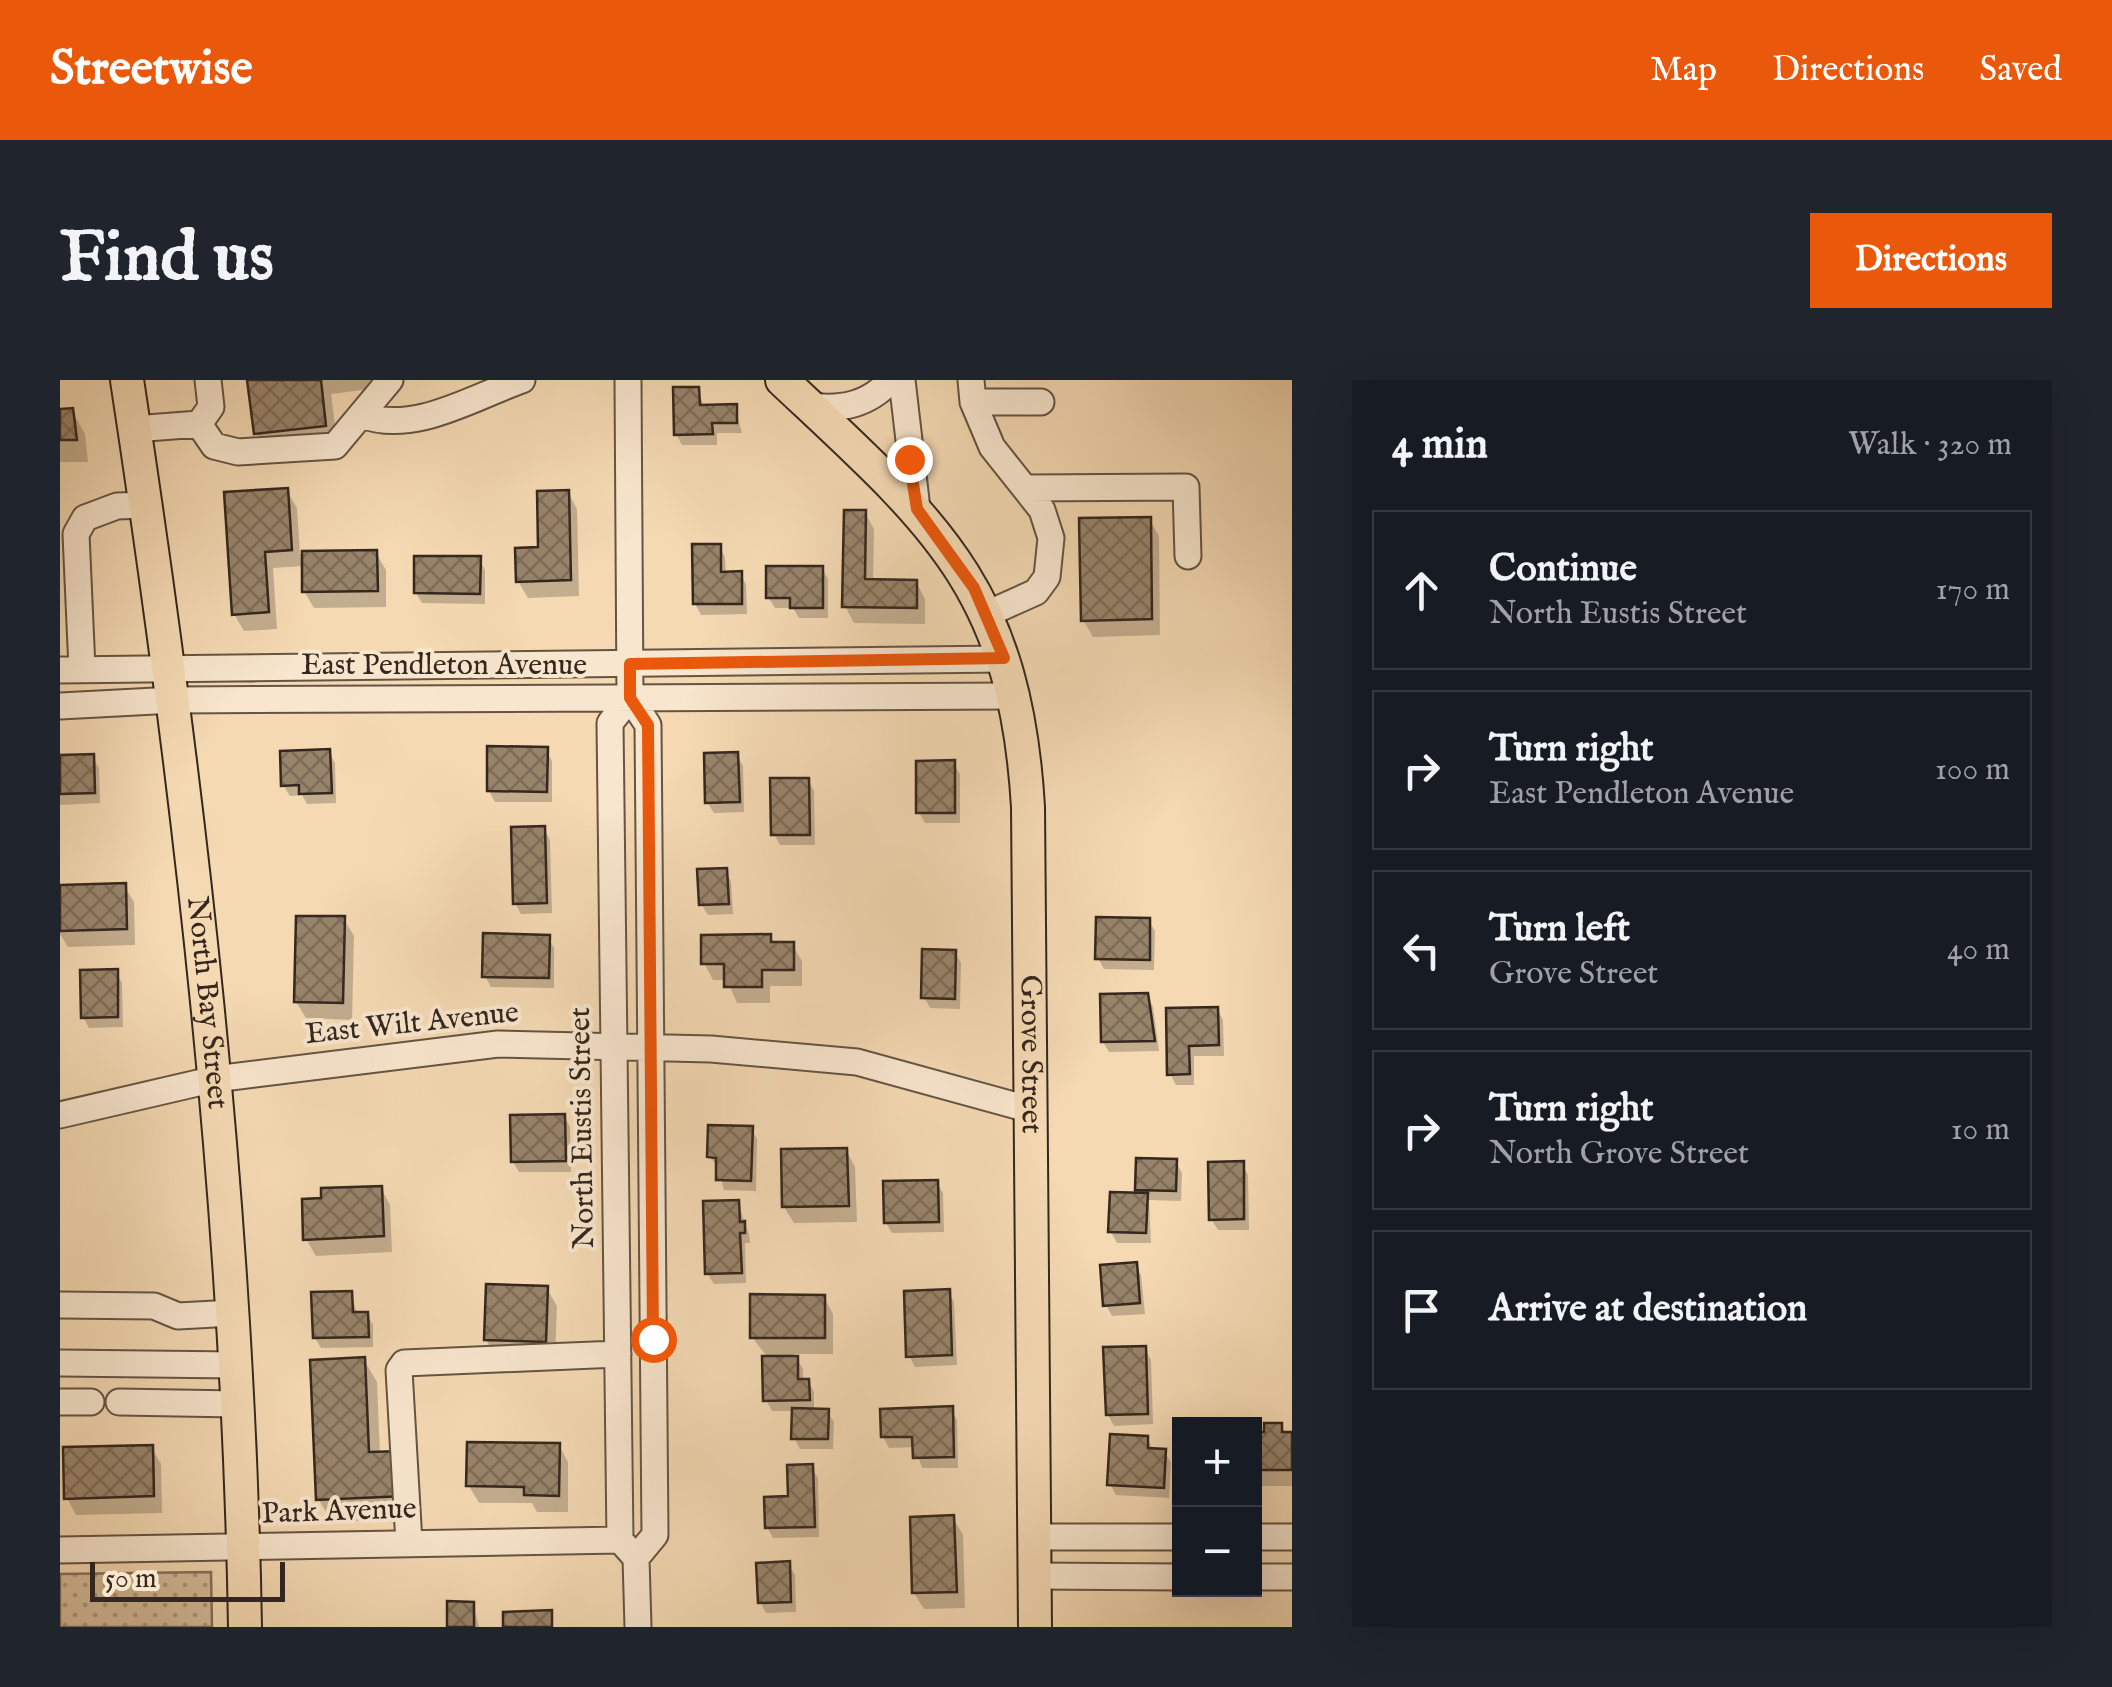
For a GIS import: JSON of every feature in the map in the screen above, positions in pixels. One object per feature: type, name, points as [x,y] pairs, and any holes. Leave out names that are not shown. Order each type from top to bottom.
[{"type":"main road","name":"North Bay Street","points":[[127,380],[174,700],[216,1079],[233,1313],[245,1627]]},
{"type":"main road","name":"Grove Street","points":[[782,380],[917,509],[956,560],[987,614],[1022,722],[1028,807],[1035,1627]]},
{"type":"street","points":[[199,424],[211,407],[208,380]]},
{"type":"street","points":[[199,424],[214,446],[238,452],[336,446],[390,380]]},
{"type":"street","points":[[362,414],[385,424],[416,420],[522,380]]},
{"type":"street","name":"North Eustis Street","points":[[628,380],[630,698],[648,725],[655,1535],[628,1549]]},
{"type":"street","points":[[810,406],[847,407],[872,398],[891,380]]},
{"type":"street","points":[[902,380],[917,509]]},
{"type":"street","points":[[987,614],[1036,592],[1048,577],[1048,524],[1026,488],[992,448],[972,391],[1041,402]]},
{"type":"street","points":[[134,429],[199,424]]},
{"type":"street","points":[[1026,488],[1186,487],[1188,556]]},
{"type":"street","points":[[71,670],[76,534],[85,518],[117,506],[146,505]]},
{"type":"street","name":"East Pendleton Avenue","points":[[71,670],[1004,658]]},
{"type":"street","name":"East Pendleton Avenue","points":[[60,706],[174,700],[1015,696]]},
{"type":"street","name":"North Eustis Street","points":[[630,698],[610,724],[618,1354],[628,1549],[638,1627]]},
{"type":"street","name":"East Wilt Avenue","points":[[60,1115],[216,1079],[498,1044],[615,1044],[857,1062],[1028,1108]]},
{"type":"street","points":[[60,1305],[154,1306],[178,1316],[233,1313]]},
{"type":"street","points":[[409,1543],[400,1370],[404,1363],[618,1354]]},
{"type":"street","points":[[60,1363],[235,1365]]},
{"type":"street","points":[[60,1402],[91,1402]]},
{"type":"street","points":[[119,1402],[237,1404]]},
{"type":"street","points":[[1034,1537],[1172,1537]]},
{"type":"street","points":[[1262,1537],[1292,1537]]},
{"type":"street","name":"Park Avenue","points":[[60,1550],[409,1543],[628,1549]]},
{"type":"street","points":[[1034,1576],[1172,1577]]},
{"type":"street","points":[[1262,1577],[1292,1577]]},
{"type":"shaded area","points":[[211,1572],[212,1627],[60,1627],[60,1574]]},
{"type":"building","points":[[247,380],[321,380],[326,426],[254,434]]},
{"type":"building","points":[[673,387],[699,387],[700,405],[737,404],[737,423],[712,423],[713,434],[674,435]]},
{"type":"building","points":[[73,408],[77,440],[60,440],[60,409]]},
{"type":"building","points":[[288,488],[292,550],[265,552],[269,612],[232,615],[224,492]]},
{"type":"building","points":[[569,490],[571,580],[516,582],[515,548],[538,547],[537,491]]},
{"type":"building","points":[[844,510],[866,510],[865,579],[917,580],[917,608],[842,607]]},
{"type":"building","points":[[1151,517],[1152,619],[1081,621],[1079,518]]},
{"type":"building","points":[[692,544],[721,544],[721,572],[742,571],[742,604],[693,604]]},
{"type":"building","points":[[377,550],[378,591],[302,592],[302,551]]},
{"type":"building","points":[[414,556],[481,556],[480,594],[414,593]]},
{"type":"building","points":[[766,566],[823,566],[823,608],[790,608],[790,598],[766,598]]},
{"type":"building","points":[[487,746],[548,747],[547,792],[487,791]]},
{"type":"building","points":[[330,749],[332,793],[299,794],[299,785],[281,786],[280,751]]},
{"type":"building","points":[[738,752],[740,802],[705,803],[704,753]]},
{"type":"building","points":[[94,754],[95,793],[60,794],[60,755]]},
{"type":"building","points":[[955,760],[955,813],[916,813],[916,761]]},
{"type":"building","points":[[770,778],[809,778],[810,835],[771,835]]},
{"type":"building","points":[[545,826],[547,903],[513,904],[511,827]]},
{"type":"building","points":[[727,868],[729,904],[699,905],[697,869]]},
{"type":"building","points":[[126,883],[127,929],[60,931],[60,885]]},
{"type":"building","points":[[296,916],[345,916],[343,1003],[294,1002]]},
{"type":"building","points":[[1096,917],[1150,918],[1150,960],[1095,959]]},
{"type":"building","points":[[483,933],[550,935],[549,978],[482,977]]},
{"type":"building","points":[[771,934],[771,942],[794,942],[794,970],[762,970],[762,987],[724,987],[724,964],[701,964],[701,935]]},
{"type":"building","points":[[922,949],[956,950],[955,999],[921,998]]},
{"type":"building","points":[[118,969],[118,1017],[81,1018],[80,970]]},
{"type":"building","points":[[1148,993],[1155,1041],[1101,1042],[1100,994]]},
{"type":"building","points":[[1218,1007],[1219,1045],[1189,1046],[1190,1074],[1167,1075],[1166,1008]]},
{"type":"building","points":[[565,1114],[566,1161],[511,1162],[510,1115]]},
{"type":"building","points":[[708,1125],[753,1126],[751,1181],[716,1180],[716,1158],[707,1157]]},
{"type":"building","points":[[847,1148],[849,1206],[782,1207],[781,1149]]},
{"type":"building","points":[[1136,1158],[1177,1159],[1176,1191],[1135,1190]]},
{"type":"building","points":[[1244,1161],[1244,1219],[1209,1220],[1208,1162]]},
{"type":"building","points":[[938,1180],[939,1222],[884,1223],[883,1181]]},
{"type":"building","points":[[382,1186],[384,1236],[303,1240],[302,1199],[321,1198],[321,1188]]},
{"type":"building","points":[[1110,1192],[1148,1193],[1146,1233],[1108,1232]]},
{"type":"building","points":[[739,1200],[740,1222],[745,1221],[745,1233],[740,1233],[742,1273],[705,1274],[703,1201]]},
{"type":"building","points":[[1137,1262],[1140,1303],[1103,1306],[1100,1265]]},
{"type":"building","points":[[486,1284],[548,1286],[546,1342],[484,1340]]},
{"type":"building","points":[[950,1289],[952,1355],[906,1357],[904,1291]]},
{"type":"building","points":[[352,1291],[353,1312],[368,1312],[369,1337],[313,1338],[311,1292]]},
{"type":"building","points":[[750,1294],[825,1295],[825,1338],[750,1338]]},
{"type":"building","points":[[1146,1346],[1148,1414],[1106,1415],[1103,1347]]},
{"type":"building","points":[[762,1356],[798,1356],[798,1379],[809,1379],[810,1400],[763,1401]]},
{"type":"building","points":[[365,1357],[369,1452],[403,1451],[405,1496],[316,1500],[310,1360]]},
{"type":"building","points":[[953,1406],[954,1457],[913,1458],[912,1437],[881,1437],[880,1409]]},
{"type":"building","points":[[792,1408],[829,1409],[828,1439],[791,1439]]},
{"type":"building","points":[[1264,1423],[1282,1423],[1282,1432],[1292,1432],[1292,1470],[1262,1470]]},
{"type":"building","points":[[1110,1434],[1148,1436],[1148,1448],[1166,1449],[1164,1488],[1107,1485]]},
{"type":"building","points":[[467,1442],[560,1443],[559,1496],[524,1495],[524,1487],[466,1486]]},
{"type":"building","points":[[153,1445],[154,1496],[64,1499],[63,1447]]},
{"type":"building","points":[[813,1464],[815,1527],[765,1528],[764,1497],[788,1496],[787,1465]]},
{"type":"building","points":[[954,1515],[957,1592],[912,1593],[910,1517]]},
{"type":"building","points":[[790,1561],[791,1602],[758,1603],[756,1563]]},
{"type":"building","points":[[447,1601],[474,1602],[474,1627],[447,1627]]},
{"type":"building","points":[[552,1610],[552,1627],[503,1627],[503,1612]]},
{"type":"route","points":[[653,1339],[648,725],[630,698],[630,664],[1004,658],[974,588],[917,509],[909,459]]}]
